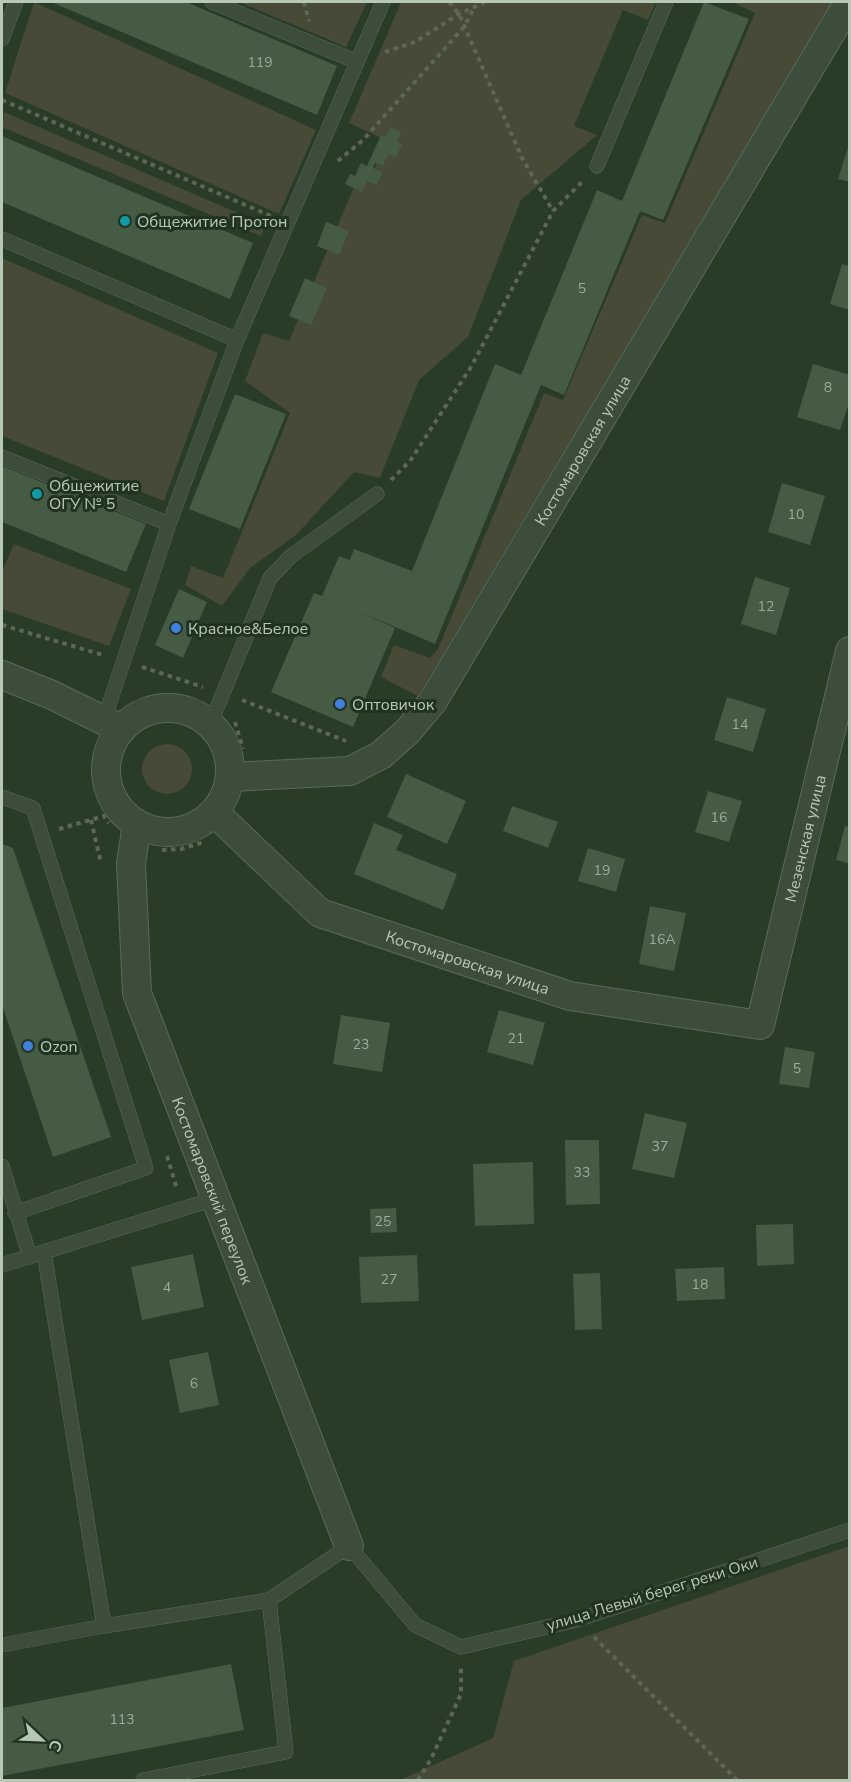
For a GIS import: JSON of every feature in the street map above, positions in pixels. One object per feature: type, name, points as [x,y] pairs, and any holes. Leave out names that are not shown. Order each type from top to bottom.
[{"type":"street","name":"Костомаровская улица","points":[[238,777],[350,771],[381,754],[408,731],[433,701],[849,2]]},
{"type":"street","name":"Мезенская улица","points":[[760,1025],[849,651]]},
{"type":"street","points":[[2,675],[52,695],[112,725],[159,708],[181,708],[200,716],[225,745],[238,777],[225,796],[221,819],[177,832],[157,831],[135,834],[112,798],[106,780],[106,762],[111,744],[112,725]]},
{"type":"street","name":"Костомаровская улица","points":[[221,819],[320,913],[570,996],[760,1025]]},
{"type":"street","name":"Костомаровский переулок","points":[[135,834],[131,864],[136,993],[217,1197],[349,1546]]},
{"type":"lane","points":[[2,39],[16,2]]},
{"type":"lane","points":[[212,2],[355,62]]},
{"type":"lane","points":[[112,725],[125,661],[169,524],[237,340],[355,62],[383,2]]},
{"type":"lane","points":[[597,166],[666,2]]},
{"type":"lane","points":[[2,239],[237,340]]},
{"type":"lane","points":[[2,457],[169,524]]},
{"type":"lane","points":[[210,725],[270,578],[291,556],[377,494]]},
{"type":"lane","points":[[2,797],[33,808],[146,1168],[15,1213]]},
{"type":"lane","points":[[2,1166],[30,1257]]},
{"type":"lane","points":[[2,1265],[217,1197]]},
{"type":"lane","points":[[45,1252],[104,1626]]},
{"type":"lane","name":"улица Левый берег реки Оки","points":[[461,1647],[577,1620],[849,1530]]},
{"type":"lane","points":[[2,1645],[269,1600],[349,1546],[415,1625],[461,1647]]},
{"type":"lane","points":[[143,1780],[286,1752],[269,1600]]},
{"type":"path","points":[[449,2],[459,14],[463,28],[522,158],[553,211]]},
{"type":"path","points":[[355,62],[415,42],[459,14],[485,2]]},
{"type":"path","points":[[336,162],[363,140],[463,28],[475,7]]},
{"type":"path","points":[[2,100],[287,224]]},
{"type":"path","points":[[377,494],[410,461],[471,367],[553,211],[597,166]]},
{"type":"path","points":[[2,625],[223,693],[381,754]]},
{"type":"path","points":[[223,693],[241,738],[245,759],[238,777]]},
{"type":"path","points":[[41,834],[104,816],[115,831],[135,834],[157,850],[182,849],[215,837],[221,819]]},
{"type":"path","points":[[577,1620],[737,1780]]},
{"type":"path","points":[[418,1780],[431,1760],[461,1694],[461,1647]]},
{"type":"green space","points":[[34,2],[316,130],[279,214],[5,93]]},
{"type":"green space","points":[[239,2],[367,2],[346,47]]},
{"type":"green space","points":[[401,2],[656,2],[648,20],[623,10],[574,126],[597,135],[521,200],[468,337],[419,380],[380,478],[354,472],[296,535],[250,568],[222,606],[185,585],[191,566],[223,578],[290,413],[245,381],[263,333],[289,341],[362,168],[373,171],[387,141],[349,123]]},
{"type":"green space","points":[[732,2],[832,2],[418,696],[381,677],[394,645],[430,658],[438,649],[544,393],[563,400],[642,215],[665,223],[755,13]]},
{"type":"green space","points":[[4,112],[266,225],[261,236],[2,127]]},
{"type":"green space","points":[[2,258],[218,353],[164,501],[2,436]]},
{"type":"green space","points":[[14,544],[131,589],[109,646],[2,609],[2,572]]},
{"type":"green space","points":[[167,744],[185,751],[192,769],[185,787],[167,794],[149,787],[142,769],[149,751]]},
{"type":"green space","points":[[849,1546],[849,1780],[400,1780],[493,1738],[514,1661]]},
{"type":"building","points":[[51,2],[186,2],[337,66],[317,115]]},
{"type":"building","points":[[704,2],[749,19],[663,220],[640,211],[564,395],[541,385],[435,644],[358,611],[395,628],[353,727],[271,692],[314,593],[322,596],[339,556],[350,560],[354,549],[412,571],[495,364],[521,375],[597,190],[622,201]]},
{"type":"building","points":[[390,127],[401,132],[397,142],[402,144],[396,158],[388,154],[383,166],[375,163],[373,168],[382,172],[377,185],[367,181],[362,192],[345,184],[350,174],[355,176],[361,163],[367,166],[381,135],[386,137]]},
{"type":"building","name":"Общежитие Протон","points":[[2,136],[253,243],[230,299],[2,202]]},
{"type":"building","points":[[850,141],[850,182],[838,179]]},
{"type":"building","points":[[326,222],[349,231],[339,255],[317,246]]},
{"type":"building","points":[[842,264],[850,266],[850,310],[830,304]]},
{"type":"building","points":[[305,278],[327,288],[311,325],[289,316]]},
{"type":"building","points":[[813,364],[850,375],[850,400],[840,430],[797,417]]},
{"type":"building","points":[[235,394],[286,414],[240,529],[189,509]]},
{"type":"building","name":"Общежитие ОГУ № 5","points":[[2,466],[146,524],[126,572],[2,522]]},
{"type":"building","points":[[782,483],[825,496],[810,545],[768,532]]},
{"type":"building","points":[[755,577],[790,588],[776,635],[741,624]]},
{"type":"building","points":[[179,589],[207,602],[183,658],[155,645]]},
{"type":"building","points":[[727,697],[766,709],[753,752],[714,740]]},
{"type":"building","points":[[406,774],[466,801],[447,844],[387,817]]},
{"type":"building","points":[[708,791],[742,801],[729,842],[695,832]]},
{"type":"building","points":[[512,806],[558,822],[548,848],[503,831]]},
{"type":"building","points":[[374,823],[403,835],[396,850],[457,874],[443,910],[354,874]]},
{"type":"building","points":[[845,826],[850,827],[850,864],[836,860]]},
{"type":"building","points":[[2,844],[13,848],[111,1137],[53,1157],[2,1005]]},
{"type":"building","points":[[588,848],[625,859],[616,892],[578,881]]},
{"type":"building","points":[[650,906],[686,913],[674,971],[639,964]]},
{"type":"building","points":[[499,1010],[545,1023],[533,1065],[487,1052]]},
{"type":"building","points":[[341,1015],[390,1023],[382,1072],[333,1064]]},
{"type":"building","points":[[785,1047],[815,1052],[809,1088],[779,1084]]},
{"type":"building","points":[[645,1113],[687,1123],[674,1178],[632,1169]]},
{"type":"building","points":[[565,1140],[599,1140],[600,1204],[566,1205]]},
{"type":"building","points":[[533,1162],[534,1224],[475,1226],[473,1164]]},
{"type":"building","points":[[396,1208],[397,1232],[371,1233],[370,1209]]},
{"type":"building","points":[[793,1224],[794,1264],[757,1266],[756,1225]]},
{"type":"building","points":[[193,1254],[204,1307],[142,1320],[131,1267]]},
{"type":"building","points":[[417,1255],[419,1301],[361,1303],[359,1257]]},
{"type":"building","points":[[724,1267],[725,1299],[677,1301],[675,1269]]},
{"type":"building","points":[[600,1273],[602,1329],[575,1330],[573,1274]]},
{"type":"building","points":[[208,1352],[219,1405],[180,1413],[169,1360]]},
{"type":"building","points":[[231,1664],[244,1730],[2,1776],[2,1708]]},
{"type":"place","name":"Общежитие Протон","points":[[125,221]]},
{"type":"place","name":"Общежитие ОГУ № 5","points":[[37,494]]},
{"type":"place","name":"Красное&Белое","points":[[176,628]]},
{"type":"place","name":"Оптовичок","points":[[340,704]]},
{"type":"place","name":"Ozon","points":[[28,1046]]}]
